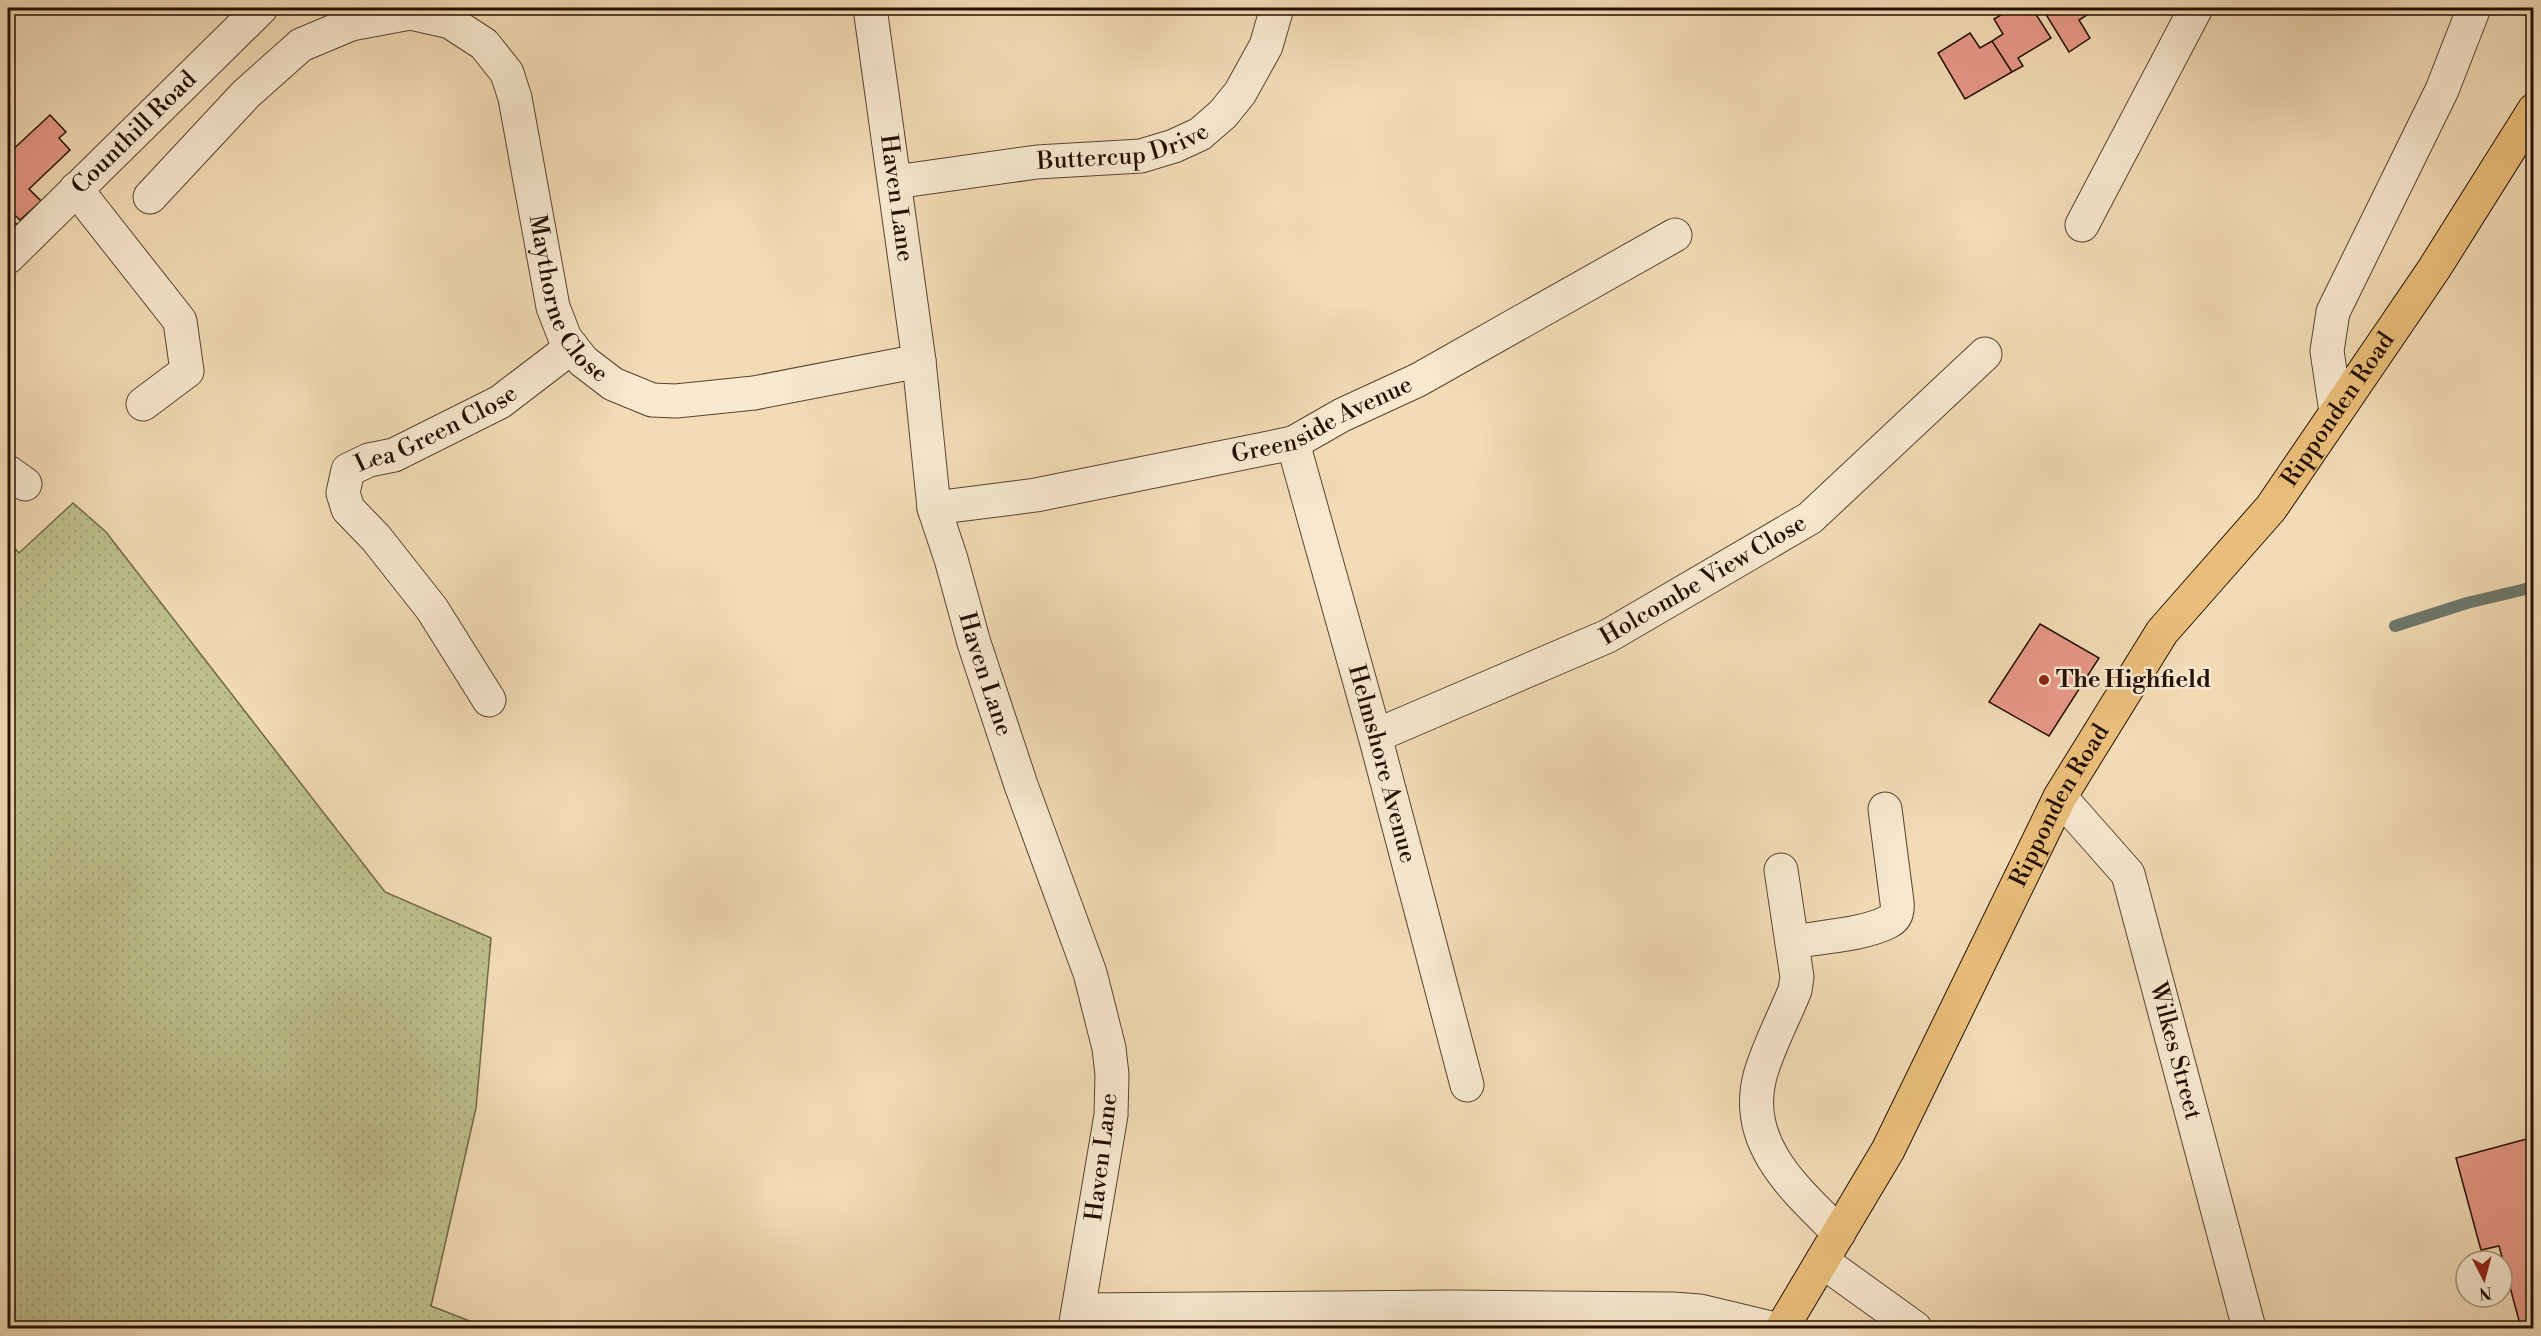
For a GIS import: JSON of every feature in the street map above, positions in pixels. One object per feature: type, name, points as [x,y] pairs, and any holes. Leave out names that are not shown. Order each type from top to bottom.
[{"type":"main road","name":"Ripponden Road","points":[[1782,1329],[1888,1150],[2060,797],[2162,632],[2271,508],[2434,269],[2534,110]]},
{"type":"street","name":"Counthill Road","points":[[8,257],[261,8]]},
{"type":"street","name":"Haven Lane","points":[[870,8],[896,182],[919,361],[934,508],[951,559],[974,643],[1014,763],[1090,974],[1109,1048],[1111,1115],[1077,1319]]},
{"type":"street","name":"Buttercup Drive","points":[[896,182],[1037,162],[1141,156],[1174,146],[1200,134],[1223,114],[1240,93],[1266,46],[1277,8]]},
{"type":"street","points":[[2082,225],[2196,8]]},
{"type":"street","points":[[2336,412],[2327,351],[2332,312],[2442,90],[2474,8]]},
{"type":"street","name":"Maythorne Close","points":[[150,197],[246,94],[301,45],[351,24],[410,10],[450,22],[484,44],[507,73],[515,98],[553,307],[565,338],[572,347],[583,361],[613,384],[652,400],[676,401],[754,393],[919,361]]},
{"type":"street","points":[[76,189],[180,321],[187,371],[143,404]]},
{"type":"street","name":"Greenside Avenue","points":[[934,508],[1036,495],[1293,443],[1342,415],[1418,380],[1675,235]]},
{"type":"street","name":"Lea Green Close","points":[[489,700],[432,609],[376,538],[348,509],[343,493],[348,470],[369,460],[394,454],[500,402],[572,347]]},
{"type":"street","name":"Holcombe View Close","points":[[1375,736],[1608,636],[1810,518],[1985,354]]},
{"type":"street","name":"Helmshore Avenue","points":[[1293,443],[1375,736],[1467,1085]]},
{"type":"street","name":"Wilkes Street","points":[[2060,797],[2128,874],[2249,1329]]},
{"type":"street","points":[[1792,942],[1863,930],[1888,922],[1894,916],[1898,910],[1885,809]]},
{"type":"street","points":[[1781,870],[1797,977],[1796,990],[1760,1075],[1757,1096],[1758,1116],[1762,1136],[1776,1165],[1804,1199],[1839,1233]]},
{"type":"street","points":[[1822,1261],[1915,1329]]},
{"type":"street","points":[[1077,1319],[1428,1307],[1661,1309],[1700,1311],[1771,1329]]},
{"type":"green space","points":[[73,503],[106,532],[385,892],[491,938],[476,1108],[431,1306],[488,1328],[8,1328],[8,541],[19,553]]},
{"type":"building","points":[[2013,8],[2032,8],[2051,38],[2018,58],[2023,66],[2012,72],[1992,41],[2003,34],[1994,19]]},
{"type":"building","points":[[2042,8],[2094,8],[2095,10],[2079,20],[2090,38],[2069,52]]},
{"type":"building","points":[[1970,33],[1980,48],[1992,41],[2012,72],[1965,99],[1938,53]]},
{"type":"building","points":[[50,115],[66,132],[59,138],[70,150],[29,189],[41,201],[20,220],[8,209],[8,154]]},
{"type":"building","points":[[8,217],[18,225],[8,233]]},
{"type":"building","name":"The Highfield","points":[[2040,624],[2099,658],[2049,736],[1989,702]]},
{"type":"building","points":[[2534,1137],[2534,1325],[2521,1328],[2514,1302],[2514,1249],[2500,1249],[2499,1246],[2481,1249],[2456,1158]]},
{"type":"waterway","points":[[2395,626],[2467,603],[2534,587]]},
{"type":"place","name":"The Highfield","points":[[2044,680]]}]
